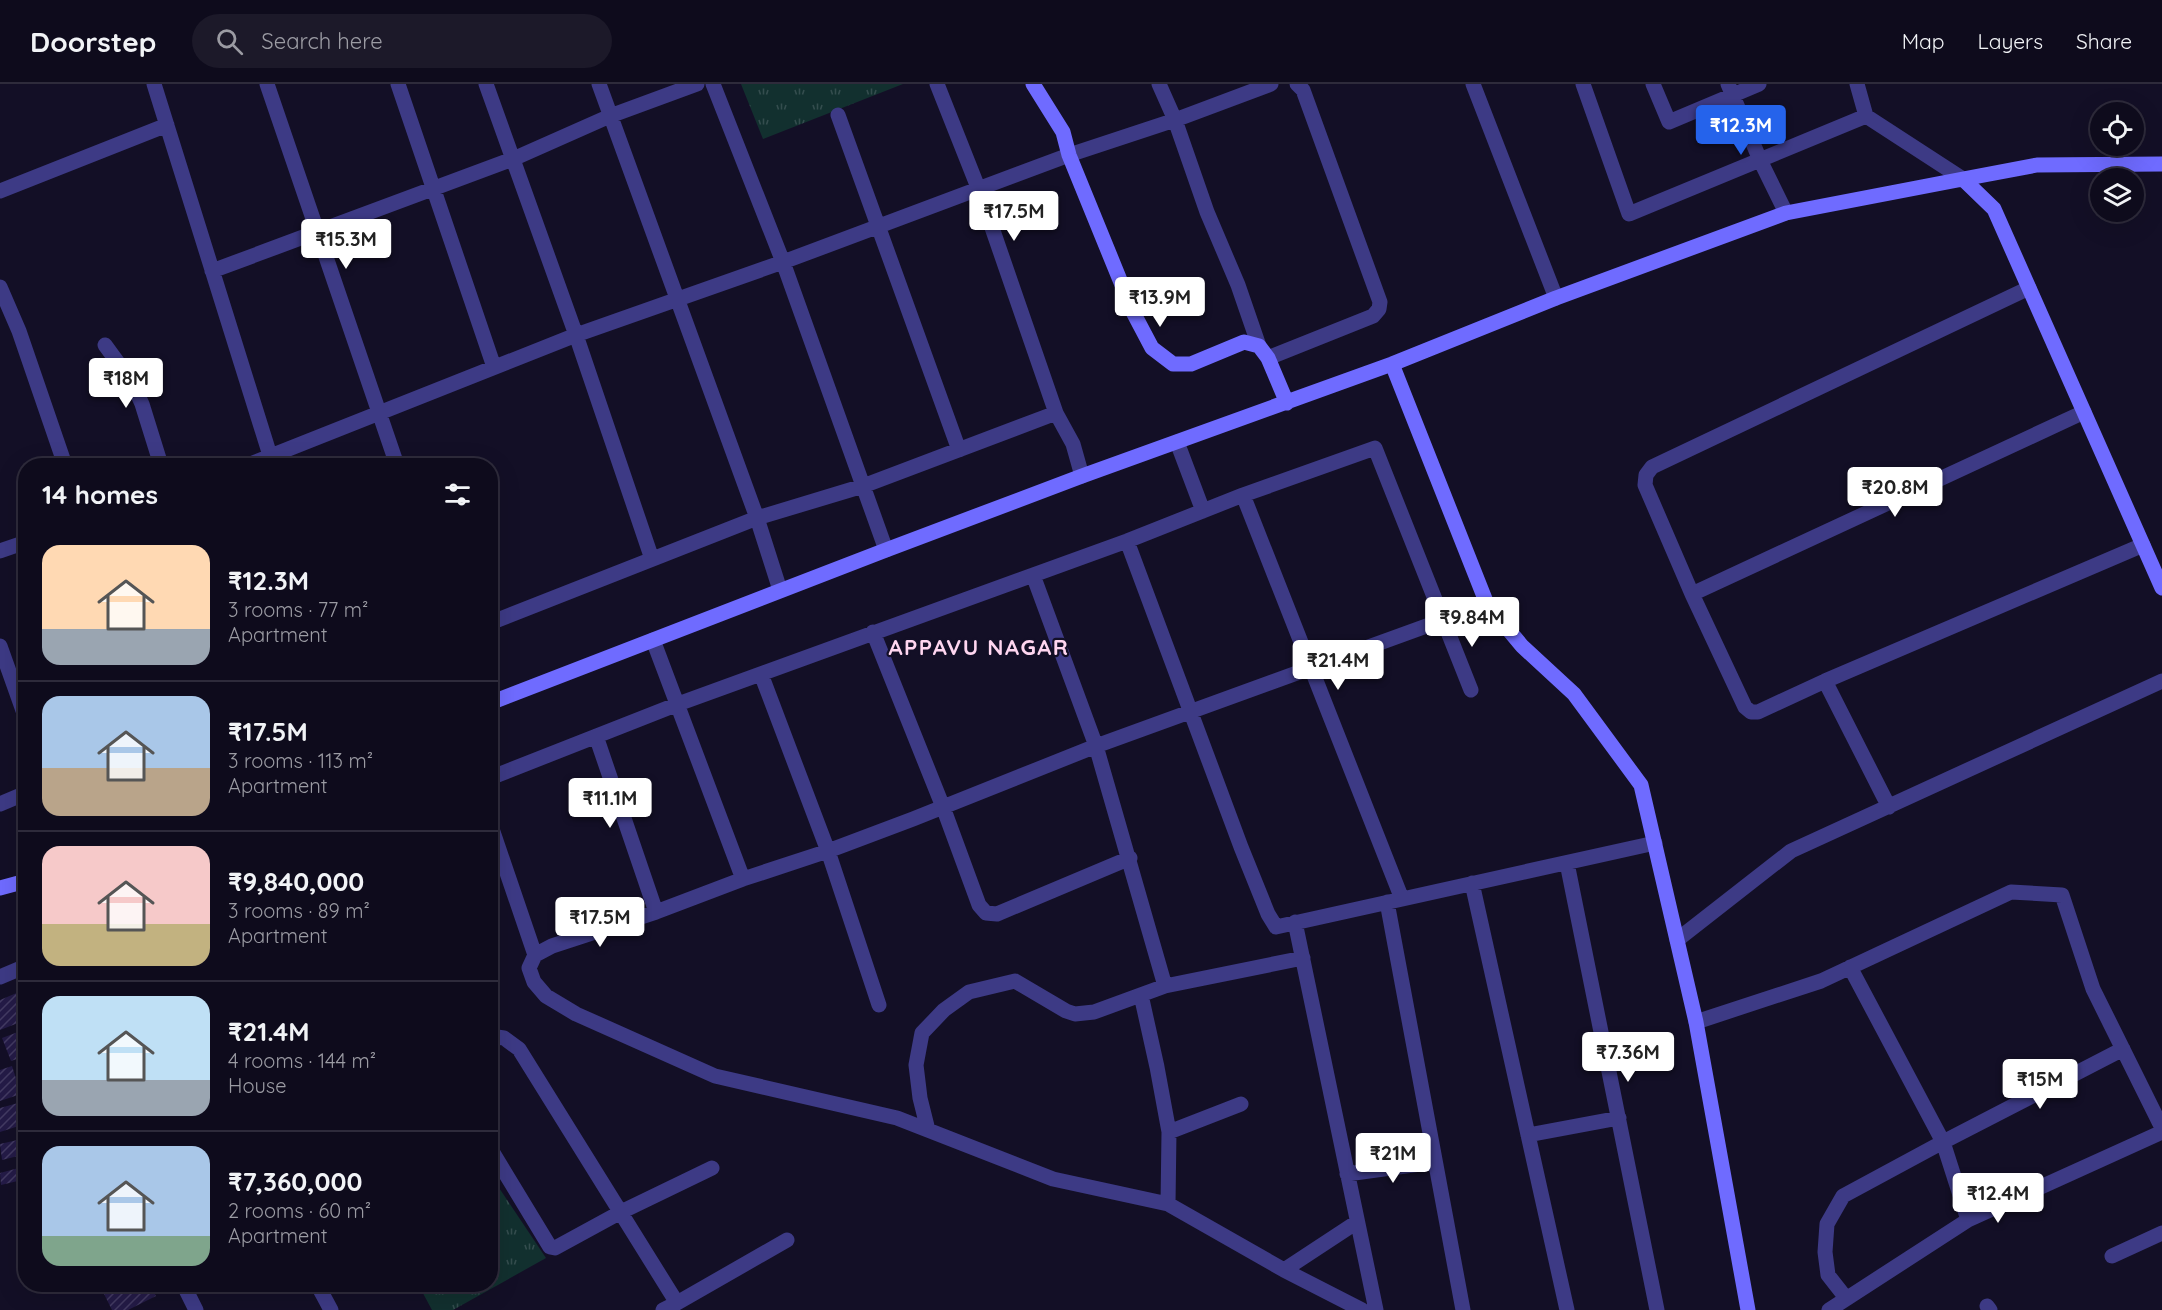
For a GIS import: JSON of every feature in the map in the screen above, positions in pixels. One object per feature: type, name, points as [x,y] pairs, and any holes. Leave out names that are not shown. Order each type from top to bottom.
[{"type":"street","points":[[154,84],[271,458]]},
{"type":"street","points":[[267,84],[395,458]]},
{"type":"street","points":[[398,84],[494,367]]},
{"type":"street","points":[[486,84],[576,335],[652,559]]},
{"type":"street","points":[[598,84],[758,518],[780,590]]},
{"type":"street","points":[[212,271],[513,159],[610,116],[696,84]]},
{"type":"street","points":[[713,84],[783,262],[886,550]]},
{"type":"street","points":[[937,84],[979,190],[1056,413],[1072,444],[1082,476]]},
{"type":"street","points":[[1033,84],[1063,132],[1069,154],[1133,312],[1152,348],[1173,364],[1191,364],[1244,342],[1263,352],[1373,316],[1379,309],[1380,302],[1303,90],[1297,84]]},
{"type":"street","points":[[1159,84],[1175,120],[1263,352],[1287,403]]},
{"type":"street","points":[[279,458],[379,413],[576,335],[783,262],[878,225],[979,190],[1069,154],[1175,120],[1271,84]]},
{"type":"street","points":[[1473,84],[1556,298]]},
{"type":"street","points":[[1583,84],[1629,214],[1866,116]]},
{"type":"street","points":[[1653,84],[1669,122],[1730,90],[1759,84]]},
{"type":"street","points":[[1857,84],[1866,116],[1963,179],[1994,209],[2162,588]]},
{"type":"street","points":[[1730,90],[1786,213]]},
{"type":"street","points":[[838,115],[959,450]]},
{"type":"street","points":[[0,190],[167,125]]},
{"type":"street","points":[[498,700],[780,590],[1082,476],[1392,364],[1556,298],[1786,213],[2037,165],[2162,164]]},
{"type":"street","points":[[0,287],[19,331],[63,458]]},
{"type":"street","points":[[2030,288],[1652,467],[1646,475],[1646,485],[1692,594],[1745,707],[1751,712],[1758,712],[2143,544]]},
{"type":"street","points":[[105,345],[132,382],[142,404],[159,458]]},
{"type":"street","points":[[1392,364],[1487,604],[1522,646],[1574,694],[1641,785],[1696,1022],[1748,1310]]},
{"type":"street","points":[[1692,594],[2084,412]]},
{"type":"street","points":[[498,620],[758,518],[863,486],[1056,413]]},
{"type":"street","points":[[1177,442],[1203,511]]},
{"type":"street","points":[[498,775],[678,704],[1127,541],[1243,495],[1375,447],[1471,690]]},
{"type":"street","points":[[1243,495],[1402,898]]},
{"type":"street","points":[[1127,541],[1190,712],[1268,914],[1276,927],[1655,843]]},
{"type":"street","points":[[0,551],[18,545]]},
{"type":"street","points":[[1033,575],[1096,746],[1165,986]]},
{"type":"street","points":[[1362,1310],[1284,1270],[1168,1204],[1053,1179],[897,1118],[704,1072],[576,1014],[546,996],[534,982],[529,968],[536,955],[552,946],[828,851],[1096,746],[1487,604]]},
{"type":"street","points":[[873,632],[943,807],[979,905],[986,913],[997,915],[1130,858]]},
{"type":"street","points":[[653,640],[743,879]]},
{"type":"street","points":[[0,646],[18,697]]},
{"type":"street","points":[[761,674],[828,851],[879,1005]]},
{"type":"street","points":[[1825,681],[1889,807]]},
{"type":"street","points":[[1677,940],[1791,851],[2162,681]]},
{"type":"street","points":[[596,736],[656,912]]},
{"type":"street","points":[[0,804],[18,796]]},
{"type":"street","points":[[498,846],[536,955]]},
{"type":"street","points":[[1567,863],[1657,1310]]},
{"type":"street","points":[[0,888],[18,883]]},
{"type":"street","points":[[1472,883],[1567,1310]]},
{"type":"street","points":[[1696,1022],[1821,981],[2011,892],[2062,895],[2094,989],[2162,1130],[1968,1220],[1829,1310]]},
{"type":"street","points":[[1387,902],[1463,1310]]},
{"type":"street","points":[[1295,922],[1376,1310]]},
{"type":"street","points":[[928,1130],[920,1098],[916,1065],[922,1033],[944,1010],[969,992],[1016,981],[1075,1014],[1094,1012],[1165,986],[1303,958]]},
{"type":"street","points":[[1850,967],[1943,1142],[1968,1220]]},
{"type":"street","points":[[0,977],[18,969]]},
{"type":"street","points":[[1141,995],[1169,1132],[1168,1204]]},
{"type":"street","points":[[498,1037],[504,1038],[519,1049],[677,1303]]},
{"type":"street","points":[[1846,1298],[1828,1275],[1825,1252],[1827,1224],[1844,1196],[2123,1049]]},
{"type":"street","points":[[1169,1132],[1241,1104]]},
{"type":"street","points":[[1528,1135],[1618,1118]]},
{"type":"street","points":[[498,1162],[545,1242],[555,1248],[621,1212],[712,1168]]},
{"type":"street","points":[[1347,1174],[1435,1162]]},
{"type":"street","points":[[1284,1270],[1358,1222]]},
{"type":"street","points":[[2112,1256],[2162,1233]]},
{"type":"street","points":[[663,1310],[787,1240]]},
{"type":"street","points":[[187,1292],[196,1310]]},
{"type":"street","points":[[321,1292],[331,1310]]},
{"type":"green space","points":[[741,84],[903,84],[763,139]]},
{"type":"green space","points":[[498,1186],[546,1258],[498,1285]]},
{"type":"green space","points":[[422,1292],[485,1292],[453,1310],[432,1310]]},
{"type":"building","points":[[18,992],[18,1023],[0,1030],[0,1000]]},
{"type":"building","points":[[18,1032],[18,1059],[11,1061],[2,1038]]},
{"type":"building","points":[[12,1066],[18,1085],[18,1095],[0,1101],[0,1070]]},
{"type":"building","points":[[18,1103],[18,1126],[0,1132],[0,1108]]},
{"type":"building","points":[[18,1140],[18,1156],[2,1160],[0,1144]]},
{"type":"building","points":[[18,1168],[18,1181],[1,1185],[0,1173]]},
{"type":"building","points":[[103,1292],[154,1292],[156,1296],[128,1310],[112,1310]]},
{"type":"district","name":"APPAVU NAGAR","points":[[979,647]]}]
